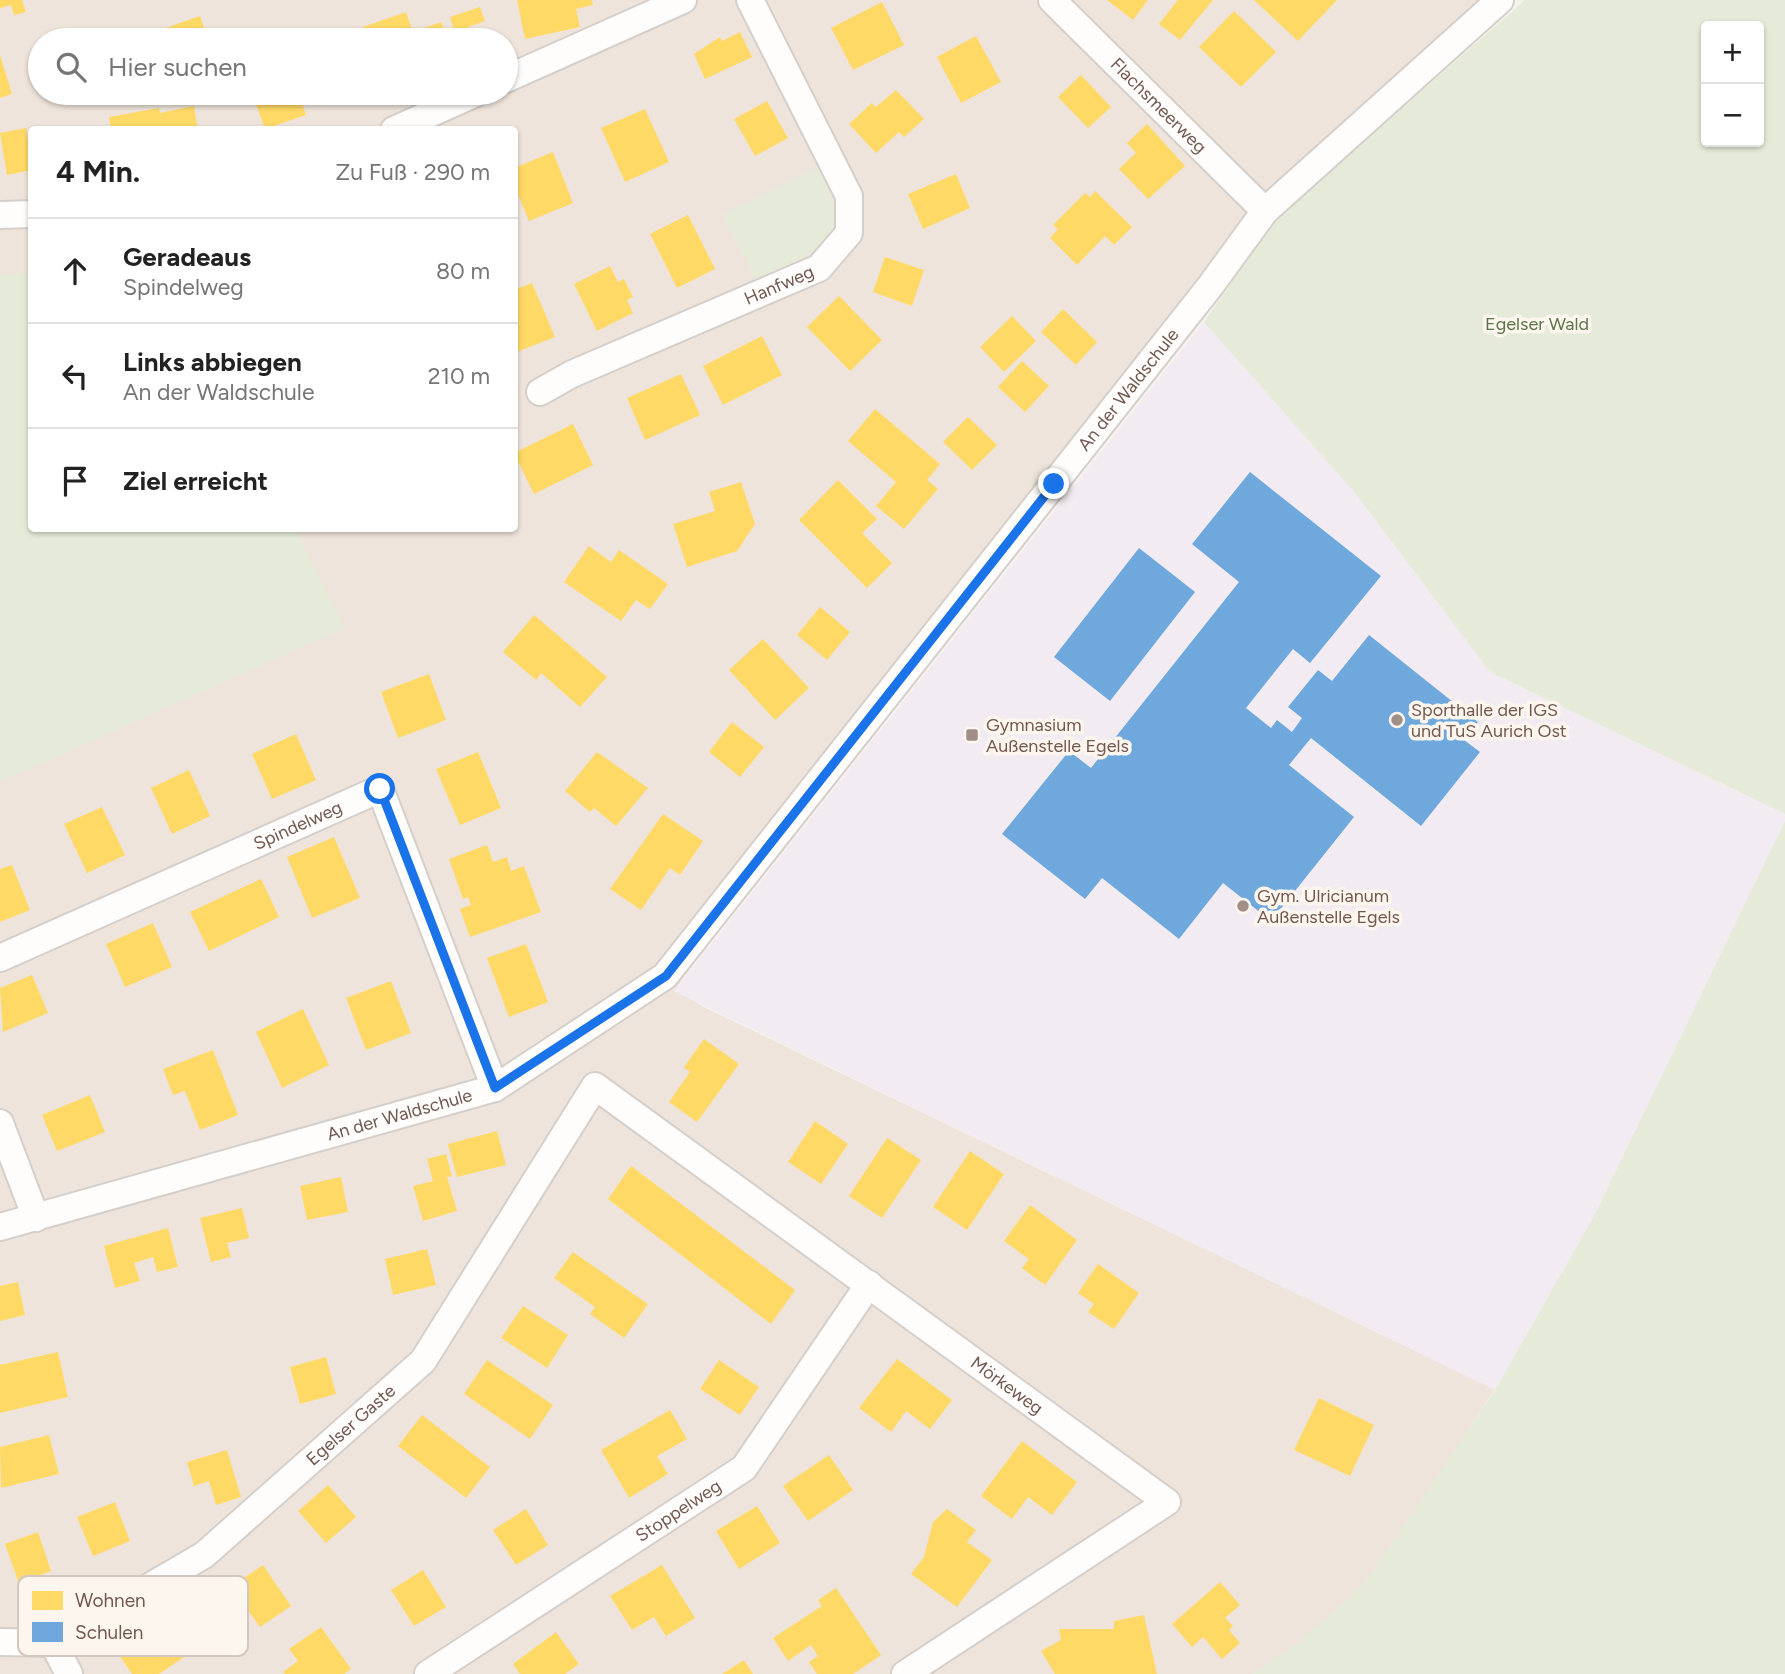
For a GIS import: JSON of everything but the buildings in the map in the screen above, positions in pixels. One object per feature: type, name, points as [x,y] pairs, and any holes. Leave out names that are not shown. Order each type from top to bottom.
[{"type":"street","name":"Hanfweg","points":[[540,392],[572,374],[819,268],[849,233],[849,196],[750,0]]},
{"type":"street","name":"Flachsmeerweg","points":[[1052,0],[1265,211]]},
{"type":"street","name":"An der Waldschule","points":[[0,1227],[495,1088],[666,976],[1211,285],[1265,211],[1500,0]]},
{"type":"street","points":[[518,73],[672,2]]},
{"type":"street","points":[[403,126],[449,105]]},
{"type":"street","points":[[0,215],[28,214]]},
{"type":"street","name":"Spindelweg","points":[[0,958],[380,789],[495,1088]]},
{"type":"street","name":"Mörkeweg","points":[[595,1086],[1167,1502],[905,1674]]},
{"type":"street","name":"Egelser Gaste","points":[[168,1576],[204,1555],[423,1361],[595,1086]]},
{"type":"street","points":[[0,1123],[36,1219]]},
{"type":"street","name":"Stoppelweg","points":[[428,1674],[744,1468],[869,1284]]},
{"type":"street","points":[[0,1642],[18,1642]]},
{"type":"street","points":[[60,1656],[69,1674]]},
{"type":"shaded area","points":[[0,0],[1488,0],[1388,90],[1259,197],[982,561],[675,990],[704,1007],[1495,1389],[1350,1611],[1269,1674],[0,1674]]},
{"type":"shaded area","name":"Gym. Ulricianum Außenstelle Egels","points":[[1204,322],[1355,493],[1490,672],[1785,814],[1785,821],[1593,1218],[1495,1390],[674,991]]},
{"type":"green space","name":"Egelser Wald","points":[[1525,0],[1785,0],[1785,814],[1490,672],[1355,493],[1204,322],[1275,220]]},
{"type":"green space","points":[[819,167],[830,193],[834,213],[832,229],[825,241],[813,251],[756,279],[722,215]]},
{"type":"green space","points":[[28,272],[28,532],[297,532],[345,628],[0,782],[0,276]]},
{"type":"green space","points":[[1785,821],[1785,1674],[1253,1674],[1299,1642],[1363,1585],[1495,1390],[1593,1218]]},
{"type":"place","name":"Sporthalle der IGS und TuS Aurich Ost","points":[[1397,720]]},
{"type":"place","name":"Gymnasium Außenstelle Egels","points":[[972,735]]},
{"type":"place","name":"Gym. Ulricianum Außenstelle Egels","points":[[1243,906]]},
{"type":"route","points":[[380,789],[495,1088],[666,976],[795,816],[1005,543],[1054,484]]}]
